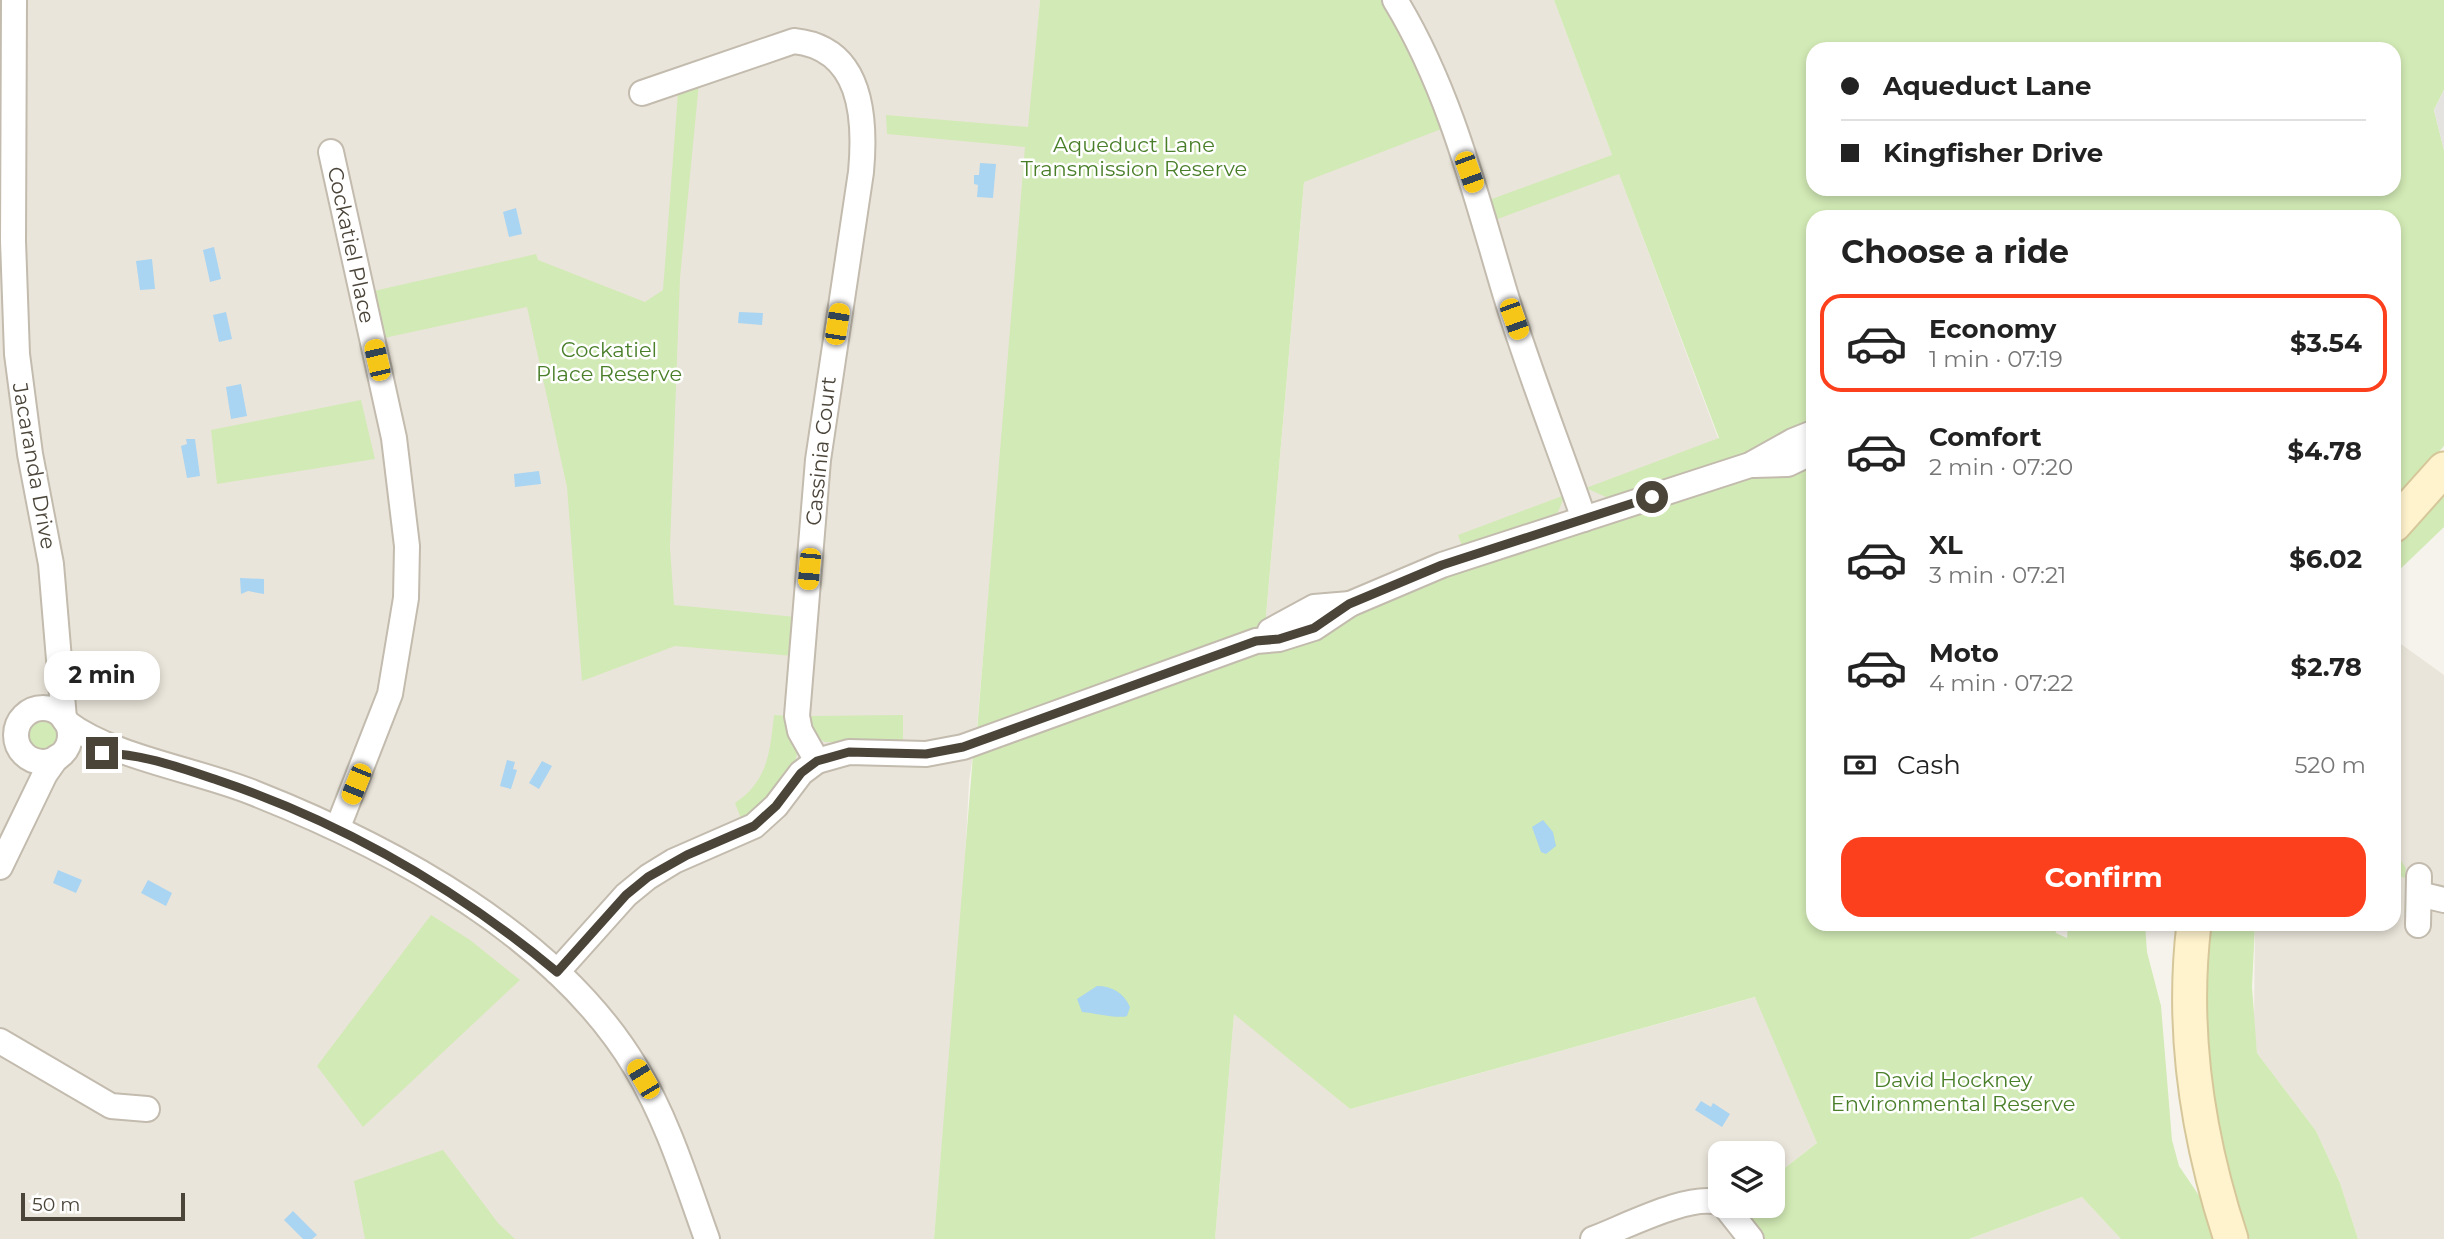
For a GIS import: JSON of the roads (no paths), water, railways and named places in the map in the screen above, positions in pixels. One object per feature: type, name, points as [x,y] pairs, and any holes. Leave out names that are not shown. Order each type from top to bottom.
[{"type":"main road","points":[[2401,516],[2444,469]]},
{"type":"main road","points":[[2194,931],[2189,1006],[2196,1106],[2209,1166],[2231,1239]]},
{"type":"street","name":"Jacaranda Drive","points":[[14,0],[13,241],[17,354],[30,454],[51,564],[65,721]]},
{"type":"street","points":[[1395,0],[1418,38],[1443,98],[1482,208],[1505,294],[1584,519]]},
{"type":"street","name":"Cassinia Court","points":[[642,93],[794,41],[818,46],[836,58],[853,83],[859,103],[863,145],[861,172],[820,446],[797,716],[800,731],[817,761]]},
{"type":"street","name":"Cockatiel Place","points":[[331,152],[394,438],[407,546],[406,598],[390,694],[338,827]]},
{"type":"street","points":[[557,972],[626,895],[648,877],[681,858],[754,826],[776,806],[801,773],[817,761],[849,752],[926,754],[963,747],[1256,641],[1279,639],[1314,628],[1349,604],[1442,565],[1749,465],[1806,436]]},
{"type":"street","points":[[1749,465],[1788,464],[1806,455]]},
{"type":"street","name":"Jacaranda Drive","points":[[28,712],[41,696],[57,638]]},
{"type":"street","points":[[0,718],[53,710],[85,734],[134,754],[246,790],[338,827],[463,901],[557,972],[605,1024],[643,1079],[665,1124],[707,1239]]},
{"type":"street","points":[[18,826],[26,771],[14,745],[16,733],[28,712]]},
{"type":"street","points":[[0,867],[45,774],[69,740],[65,721]]},
{"type":"street","points":[[14,745],[43,762],[59,756],[134,754]]},
{"type":"street","points":[[2418,925],[2419,885],[2444,900]]},
{"type":"street","points":[[0,1041],[111,1106],[147,1109]]},
{"type":"street","points":[[1593,1239],[1689,1203],[1708,1200]]},
{"type":"street","points":[[1734,1218],[1751,1239]]},
{"type":"water","points":[[980,163],[996,164],[993,198],[977,197],[978,185],[974,184],[974,175],[979,175]]},
{"type":"water","points":[[516,208],[522,234],[509,237],[503,212]]},
{"type":"water","points":[[214,247],[221,279],[210,282],[203,250]]},
{"type":"water","points":[[152,259],[155,289],[140,290],[136,261]]},
{"type":"water","points":[[226,312],[232,339],[219,342],[213,315]]},
{"type":"water","points":[[739,312],[763,313],[762,325],[738,323]]},
{"type":"water","points":[[241,384],[247,416],[231,419],[226,387]]},
{"type":"water","points":[[186,439],[195,439],[200,476],[187,478],[181,446],[187,444]]},
{"type":"water","points":[[539,471],[541,484],[515,487],[514,474]]},
{"type":"water","points":[[240,578],[264,579],[264,594],[248,591],[241,594]]},
{"type":"water","points":[[507,760],[515,762],[513,769],[517,770],[511,789],[500,786]]},
{"type":"water","points":[[542,761],[552,766],[539,789],[529,783]]},
{"type":"water","points":[[1543,820],[1553,832],[1556,846],[1546,854],[1541,852],[1532,827]]},
{"type":"water","points":[[58,870],[82,880],[76,893],[53,883]]},
{"type":"water","points":[[148,880],[172,893],[166,906],[141,893]]},
{"type":"water","points":[[1097,986],[1108,987],[1121,994],[1130,1007],[1127,1016],[1082,1012],[1077,999]]},
{"type":"water","points":[[1701,1101],[1711,1107],[1713,1103],[1730,1114],[1722,1127],[1695,1110]]},
{"type":"water","points":[[293,1211],[317,1235],[312,1239],[303,1239],[284,1220]]},
{"type":"park label","name":"Aqueduct Lane Transmission Reserve","points":[[1134,157]]},
{"type":"park label","name":"Cockatiel Place Reserve","points":[[609,362]]},
{"type":"park label","name":"David Hockney Environmental Reserve","points":[[1953,1092]]}]
